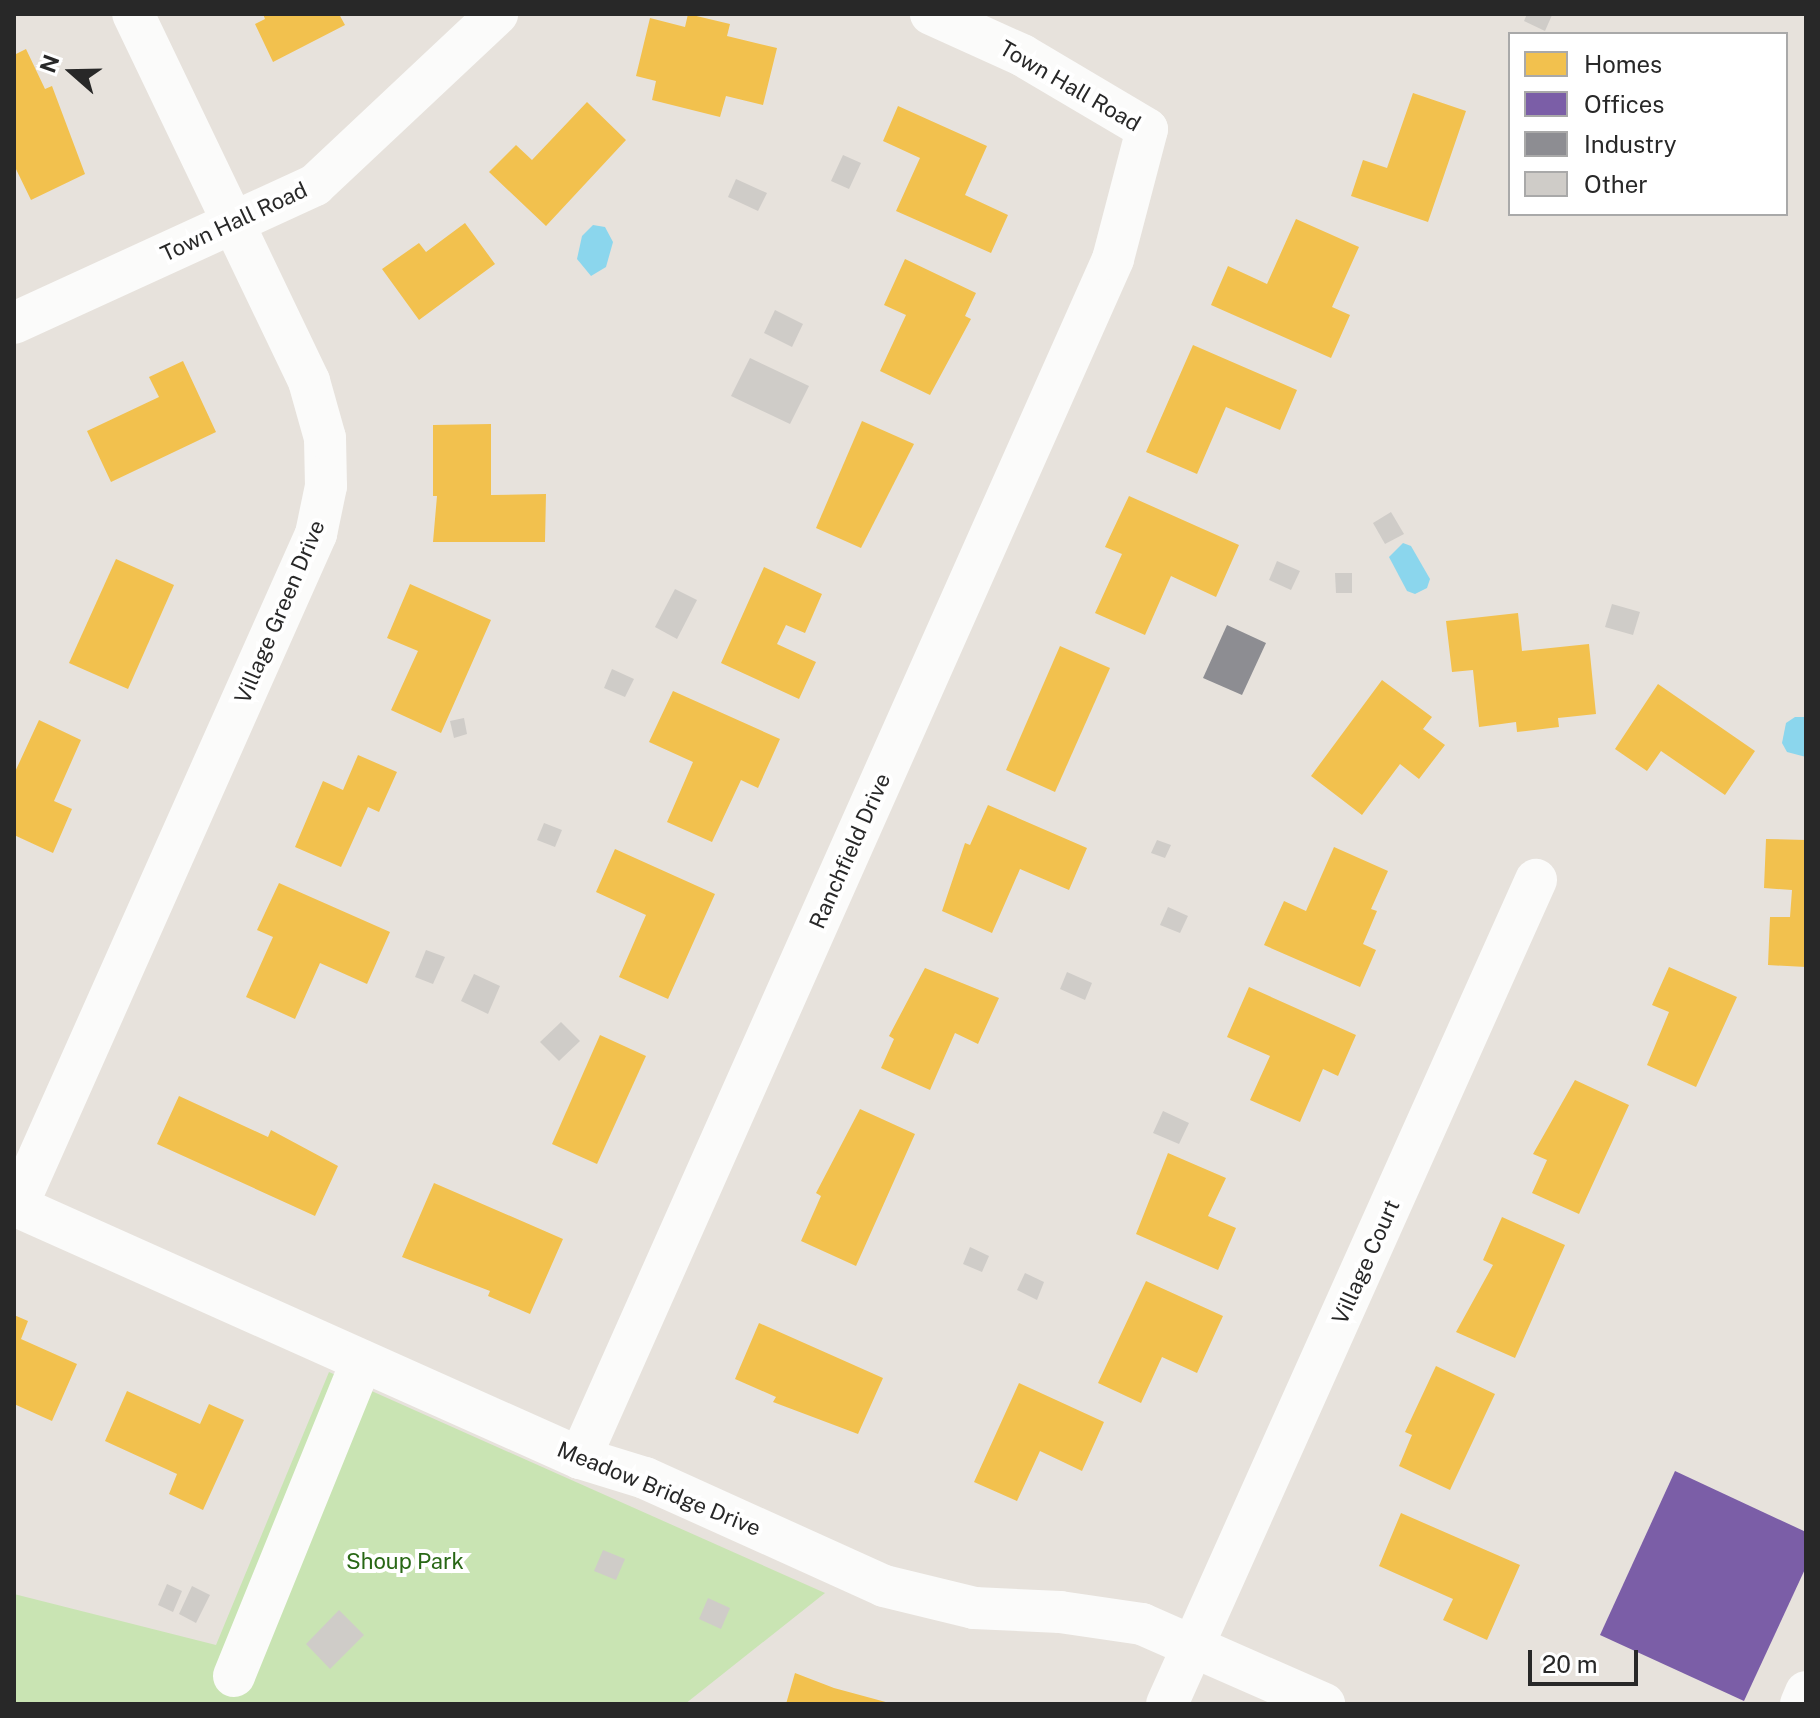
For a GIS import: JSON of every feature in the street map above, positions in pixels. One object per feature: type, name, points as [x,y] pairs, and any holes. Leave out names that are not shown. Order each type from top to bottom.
[{"type":"street","name":"Village Green Drive","points":[[16,1206],[322,512],[327,459],[317,403],[133,14]]},
{"type":"street","name":"Town Hall Road","points":[[14,323],[315,185],[497,14]]},
{"type":"street","name":"Town Hall Road","points":[[931,14],[1022,55],[1147,129],[1118,243]]},
{"type":"street","name":"Ranchfield Drive","points":[[580,1458],[1118,243]]},
{"type":"street","name":"Village Court","points":[[1167,1704],[1536,880]]},
{"type":"street","name":"Meadow Bridge Drive","points":[[16,1206],[580,1458],[645,1478],[884,1586],[974,1608],[1111,1618],[1195,1645],[1324,1704]]},
{"type":"street","points":[[234,1676],[362,1361]]},
{"type":"street","points":[[1801,1704],[1806,1692]]},
{"type":"green space","name":"Shoup Park","points":[[329,1372],[825,1593],[685,1704],[14,1704],[14,1594],[216,1645]]},
{"type":"water","points":[[593,225],[605,227],[613,242],[606,267],[591,276],[577,259],[582,236]]},
{"type":"water","points":[[1403,543],[1411,546],[1430,579],[1427,588],[1415,594],[1407,591],[1389,557]]},
{"type":"water","points":[[1795,717],[1806,717],[1806,757],[1787,752],[1782,743],[1786,723]]},
{"type":"building: Homes","points":[[263,14],[339,14],[345,25],[273,62],[255,24],[265,19]]},
{"type":"building: Homes","points":[[688,14],[730,24],[727,36],[777,48],[763,105],[726,96],[720,117],[652,100],[656,81],[636,76],[650,18],[685,27]]},
{"type":"building: Homes","points":[[26,49],[45,89],[52,86],[85,174],[31,200],[14,165],[14,55]]},
{"type":"building: Homes","points":[[1413,93],[1466,111],[1428,222],[1351,196],[1363,160],[1387,168]]},
{"type":"building: Homes","points":[[587,102],[626,140],[546,226],[489,172],[516,145],[532,160]]},
{"type":"building: Homes","points":[[898,106],[987,146],[965,195],[1008,215],[991,253],[896,211],[920,158],[883,141]]},
{"type":"building: Homes","points":[[1296,219],[1359,247],[1332,307],[1350,315],[1331,358],[1211,305],[1228,266],[1267,284]]},
{"type":"building: Homes","points":[[465,223],[495,264],[419,320],[382,269],[419,243],[426,252]]},
{"type":"building: Homes","points":[[905,259],[976,293],[965,316],[971,319],[930,395],[880,371],[906,315],[884,305]]},
{"type":"building: Homes","points":[[1193,345],[1297,390],[1280,430],[1226,407],[1197,474],[1146,452]]},
{"type":"building: Homes","points":[[183,361],[216,432],[111,482],[87,431],[159,397],[149,377]]},
{"type":"building: Homes","points":[[862,421],[914,444],[861,548],[816,528]]},
{"type":"building: Homes","points":[[491,424],[491,495],[546,494],[545,542],[433,542],[437,496],[433,496],[433,425]]},
{"type":"building: Homes","points":[[1129,496],[1239,545],[1216,597],[1171,576],[1145,635],[1095,613],[1122,554],[1105,547]]},
{"type":"building: Homes","points":[[116,559],[174,585],[128,689],[69,663]]},
{"type":"building: Homes","points":[[764,567],[822,594],[805,633],[786,625],[777,644],[816,662],[799,699],[721,663]]},
{"type":"building: Homes","points":[[410,584],[491,620],[441,733],[391,710],[418,651],[387,638]]},
{"type":"building: Homes","points":[[1518,613],[1522,651],[1589,644],[1596,714],[1558,718],[1559,727],[1517,732],[1516,722],[1479,727],[1473,670],[1452,672],[1446,621]]},
{"type":"building: Homes","points":[[1060,646],[1110,668],[1055,792],[1006,770]]},
{"type":"building: Homes","points":[[1382,680],[1432,717],[1423,729],[1445,745],[1419,779],[1400,764],[1362,815],[1311,776]]},
{"type":"building: Homes","points":[[1658,684],[1755,751],[1725,795],[1661,751],[1647,771],[1615,749]]},
{"type":"building: Homes","points":[[673,691],[780,739],[758,788],[741,780],[712,842],[667,822],[693,762],[649,742]]},
{"type":"building: Homes","points":[[39,720],[81,740],[54,801],[72,809],[53,853],[14,835],[14,774]]},
{"type":"building: Homes","points":[[358,755],[397,772],[379,812],[368,807],[341,867],[295,847],[323,781],[343,790]]},
{"type":"building: Homes","points":[[988,805],[1087,848],[1069,890],[1020,869],[992,933],[942,911],[965,843],[970,845]]},
{"type":"building: Homes","points":[[1766,839],[1806,840],[1806,967],[1768,965],[1770,917],[1790,917],[1792,890],[1764,888]]},
{"type":"building: Homes","points":[[1334,847],[1388,871],[1371,909],[1377,911],[1363,944],[1376,950],[1360,987],[1264,945],[1284,901],[1306,911]]},
{"type":"building: Homes","points":[[615,849],[715,894],[668,999],[619,977],[646,915],[596,892]]},
{"type":"building: Homes","points":[[279,883],[390,932],[367,984],[320,963],[295,1019],[246,997],[273,937],[257,930]]},
{"type":"building: Homes","points":[[1669,967],[1737,997],[1696,1087],[1647,1065],[1669,1012],[1652,1005]]},
{"type":"building: Homes","points":[[925,968],[999,998],[978,1044],[955,1033],[930,1090],[881,1068],[894,1039],[889,1036]]},
{"type":"building: Homes","points":[[1249,987],[1356,1035],[1338,1076],[1323,1069],[1300,1122],[1250,1100],[1270,1056],[1227,1037]]},
{"type":"building: Homes","points":[[600,1035],[646,1056],[597,1164],[552,1144]]},
{"type":"building: Homes","points":[[1575,1080],[1629,1105],[1579,1214],[1532,1193],[1547,1160],[1533,1154]]},
{"type":"building: Homes","points":[[179,1096],[268,1137],[271,1130],[338,1166],[315,1216],[157,1144]]},
{"type":"building: Homes","points":[[860,1109],[915,1134],[856,1266],[801,1241],[821,1196],[816,1193]]},
{"type":"building: Homes","points":[[1168,1153],[1226,1178],[1208,1216],[1236,1228],[1218,1270],[1136,1234]]},
{"type":"building: Homes","points":[[434,1183],[563,1239],[530,1314],[488,1296],[490,1291],[402,1257]]},
{"type":"building: Homes","points":[[1502,1217],[1565,1245],[1515,1358],[1456,1332],[1493,1265],[1483,1260]]},
{"type":"building: Homes","points":[[1146,1281],[1223,1316],[1197,1373],[1162,1357],[1141,1403],[1098,1383]]},
{"type":"building: Homes","points":[[14,1315],[28,1321],[21,1339],[77,1364],[52,1421],[14,1404]]},
{"type":"building: Homes","points":[[759,1323],[883,1378],[858,1434],[773,1402],[776,1397],[735,1379]]},
{"type":"building: Homes","points":[[1436,1366],[1495,1394],[1450,1490],[1399,1466],[1412,1435],[1405,1432]]},
{"type":"building: Homes","points":[[1019,1383],[1104,1422],[1082,1471],[1040,1451],[1017,1501],[974,1482]]},
{"type":"building: Homes","points":[[127,1391],[200,1424],[209,1404],[244,1420],[203,1510],[169,1494],[177,1474],[105,1441]]},
{"type":"building: Homes","points":[[1401,1513],[1520,1565],[1487,1640],[1443,1620],[1453,1599],[1379,1566]]},
{"type":"building: Homes","points":[[795,1673],[834,1688],[893,1704],[786,1704]]},
{"type":"building: Offices","points":[[1675,1471],[1806,1532],[1806,1567],[1744,1701],[1600,1635]]},
{"type":"building: Industry","points":[[1227,625],[1266,643],[1242,695],[1203,678]]},
{"type":"building: Other","points":[[1527,14],[1552,15],[1545,31],[1524,21]]},
{"type":"building: Other","points":[[843,155],[861,163],[849,189],[831,181]]},
{"type":"building: Other","points":[[736,179],[767,193],[758,211],[728,197]]},
{"type":"building: Other","points":[[775,310],[803,324],[792,347],[764,333]]},
{"type":"building: Other","points":[[750,358],[809,386],[790,424],[731,396]]},
{"type":"building: Other","points":[[1391,512],[1404,534],[1385,544],[1373,523]]},
{"type":"building: Other","points":[[1277,561],[1300,571],[1291,590],[1269,580]]},
{"type":"building: Other","points":[[1335,573],[1352,573],[1352,593],[1336,593]]},
{"type":"building: Other","points":[[675,589],[697,600],[677,639],[655,627]]},
{"type":"building: Other","points":[[1612,604],[1640,612],[1633,635],[1605,627]]},
{"type":"building: Other","points":[[612,669],[634,679],[625,697],[604,688]]},
{"type":"building: Other","points":[[464,718],[467,734],[454,738],[450,721]]},
{"type":"building: Other","points":[[544,823],[562,830],[555,847],[537,840]]},
{"type":"building: Other","points":[[1157,840],[1171,845],[1165,858],[1151,853]]},
{"type":"building: Other","points":[[1168,907],[1188,916],[1180,933],[1160,925]]},
{"type":"building: Other","points":[[426,950],[445,957],[433,984],[415,977]]},
{"type":"building: Other","points":[[1067,972],[1092,983],[1085,1000],[1060,989]]},
{"type":"building: Other","points":[[474,974],[500,986],[488,1014],[461,1001]]},
{"type":"building: Other","points":[[561,1022],[580,1041],[559,1061],[540,1042]]},
{"type":"building: Other","points":[[1163,1111],[1189,1123],[1179,1144],[1153,1133]]},
{"type":"building: Other","points":[[970,1247],[989,1256],[982,1272],[963,1264]]},
{"type":"building: Other","points":[[1025,1273],[1044,1282],[1037,1300],[1017,1290]]},
{"type":"building: Other","points":[[603,1550],[625,1559],[616,1580],[594,1571]]},
{"type":"building: Other","points":[[167,1584],[182,1591],[173,1612],[158,1605]]},
{"type":"building: Other","points":[[192,1586],[210,1595],[196,1623],[179,1614]]},
{"type":"building: Other","points":[[708,1598],[730,1608],[721,1629],[699,1619]]},
{"type":"building: Other","points":[[339,1610],[364,1635],[330,1669],[306,1644]]}]
